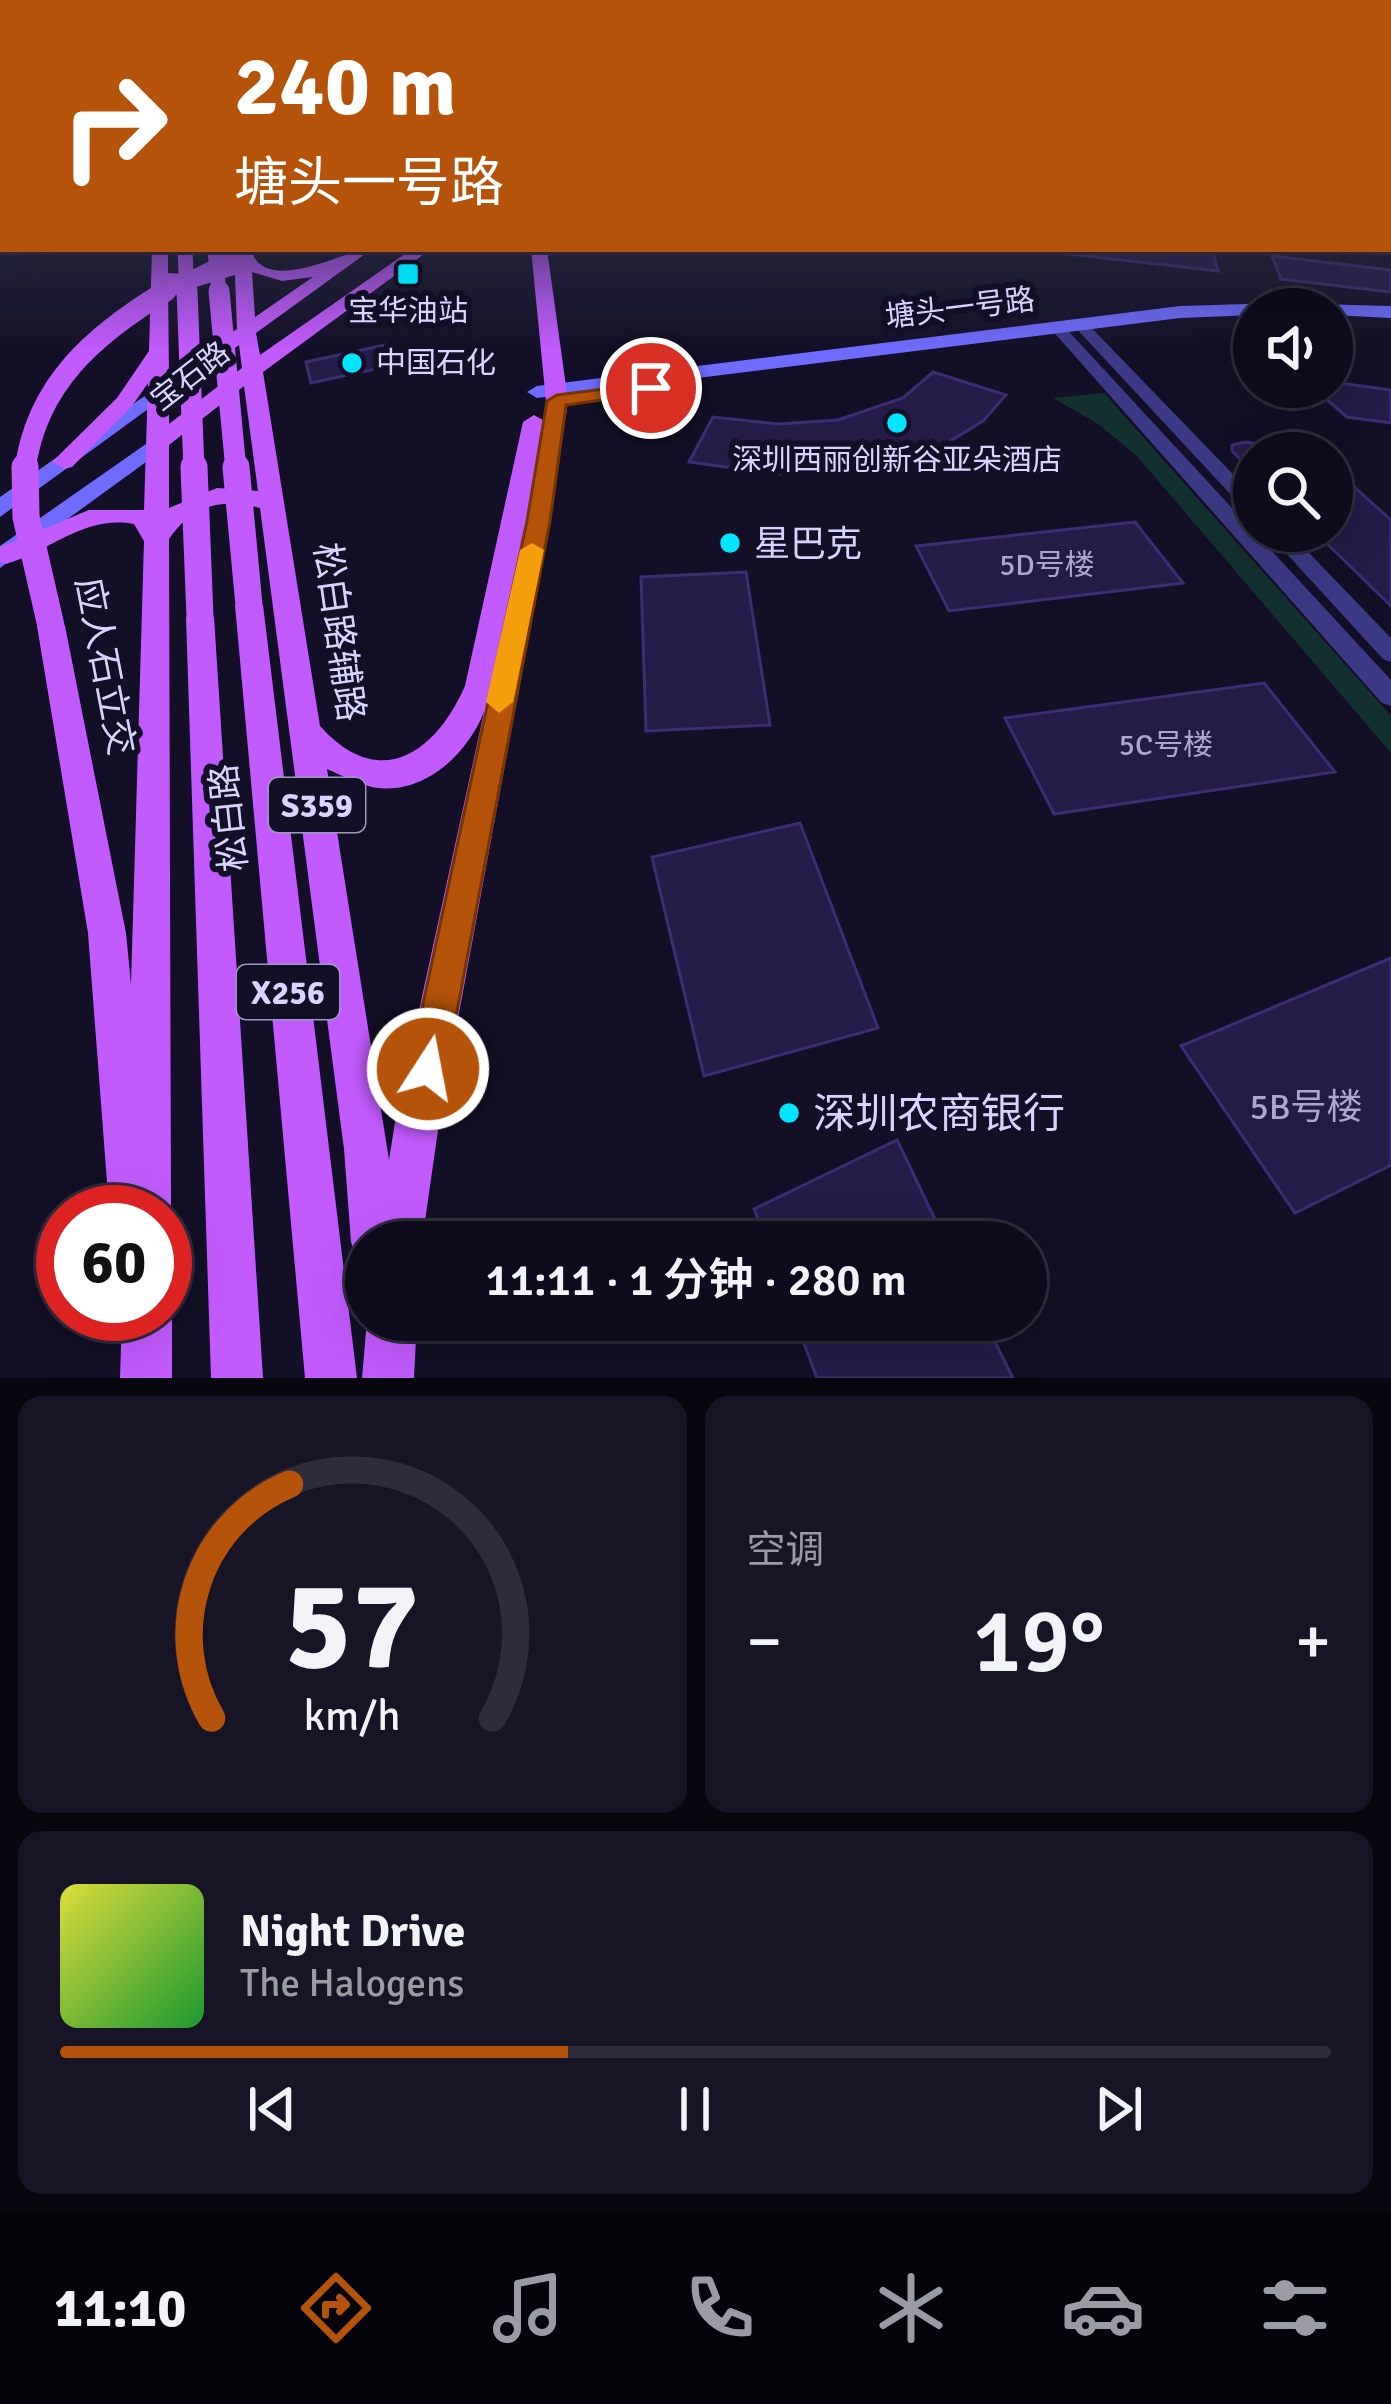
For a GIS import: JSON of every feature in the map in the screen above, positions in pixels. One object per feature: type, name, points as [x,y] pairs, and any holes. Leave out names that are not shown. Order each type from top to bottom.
[{"type":"main road","points":[[148,1185],[160,252]]},
{"type":"main road","name":"松白路","points":[[185,252],[237,1378]]},
{"type":"main road","name":"松白路","points":[[215,252],[331,1378]]},
{"type":"main road","points":[[160,271],[170,280],[194,282],[232,271],[245,252],[260,272],[281,276],[310,273],[358,253]]},
{"type":"main road","name":"松白路辅路","points":[[245,252],[246,327],[367,1149],[372,1221]]},
{"type":"main road","name":"应人石立交","points":[[130,1185],[107,933],[23,484],[24,456],[44,401],[82,351],[129,313],[245,252]]},
{"type":"main road","name":"宝石路","points":[[157,444],[254,368],[418,252]]},
{"type":"main road","points":[[394,268],[427,252]]},
{"type":"main road","points":[[307,733],[326,755],[375,775],[425,764],[462,728],[480,686],[547,396],[528,252]]},
{"type":"main road","points":[[402,1221],[418,1116],[538,521],[547,396],[539,252]]},
{"type":"main road","name":"宝石路","points":[[159,392],[358,253]]},
{"type":"main road","points":[[287,300],[281,310],[288,316],[304,319],[332,311]]},
{"type":"main road","points":[[64,462],[125,402],[158,352]]},
{"type":"main road","points":[[156,540],[173,516],[206,499],[242,494],[256,497],[275,512]]},
{"type":"main road","points":[[3,557],[62,526],[107,514],[143,518],[156,540]]},
{"type":"main road","points":[[145,1341],[146,1373]]},
{"type":"main road","points":[[381,1341],[385,1378]]},
{"type":"main road","points":[[385,1378],[389,1341]]},
{"type":"street","name":"塘头一号路","points":[[547,396],[1245,308],[1391,316]]},
{"type":"street","name":"塘头一号路","points":[[1353,316],[1391,316]]},
{"type":"street","name":"塘头一号路","points":[[1071,329],[1233,317]]},
{"type":"street","points":[[1071,329],[1233,487]]},
{"type":"street","points":[[1071,329],[1391,696]]},
{"type":"street","name":"宝石路","points":[[0,509],[159,392]]},
{"type":"street","name":"宝石路","points":[[3,557],[157,444]]},
{"type":"street","points":[[1296,552],[1391,653]]},
{"type":"green space","points":[[1104,393],[1233,538],[1233,552],[1245,552],[1391,716],[1391,753],[1137,456],[1098,424],[1053,398]]},
{"type":"building","points":[[1051,252],[1213,252],[1218,271]]},
{"type":"building","points":[[1272,256],[1391,270],[1391,292],[1281,279]]},
{"type":"building","name":"中国石化","points":[[390,344],[399,364],[311,383],[306,362]]},
{"type":"building","name":"深圳西丽创新谷亚朵酒店","points":[[933,372],[1006,395],[983,421],[947,443],[872,466],[780,474],[689,462],[713,417],[778,424],[838,420],[903,398]]},
{"type":"building","points":[[1353,385],[1391,390],[1391,423],[1347,417],[1336,408],[1353,408]]},
{"type":"building","points":[[1353,486],[1391,520],[1391,606],[1336,552],[1353,552]]},
{"type":"building","points":[[1135,522],[1183,583],[949,611],[916,546]]},
{"type":"building","points":[[746,572],[770,725],[646,731],[641,577]]},
{"type":"building","points":[[1264,683],[1335,772],[1054,814],[1005,718]]},
{"type":"building","points":[[800,823],[878,1028],[704,1076],[652,857]]},
{"type":"building","points":[[1391,958],[1391,1165],[1295,1213],[1181,1046]]},
{"type":"building","points":[[897,1140],[936,1221],[759,1221],[754,1209]]},
{"type":"building","points":[[803,1341],[994,1341],[1013,1378],[817,1378]]},
{"type":"slow traffic","points":[[499,702],[532,550]]},
{"type":"place","name":"宝华油站","points":[[408,274]]},
{"type":"place","name":"中国石化","points":[[352,363]]},
{"type":"place","name":"深圳西丽创新谷亚朵酒店","points":[[897,423]]},
{"type":"place","name":"星巴克","points":[[730,543]]},
{"type":"place","name":"深圳农商银行","points":[[789,1113]]},
{"type":"route","points":[[428,1069],[538,521],[557,401],[651,388]]}]
